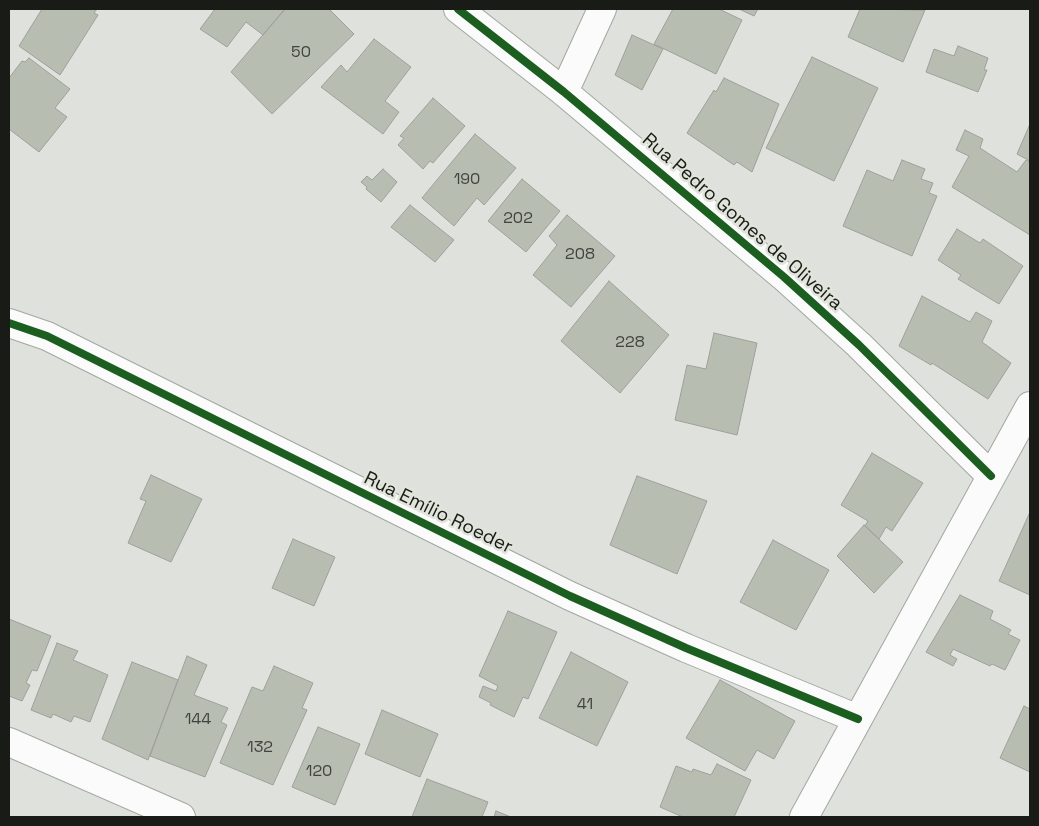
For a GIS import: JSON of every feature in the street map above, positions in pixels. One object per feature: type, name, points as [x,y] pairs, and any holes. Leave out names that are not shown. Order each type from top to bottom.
[{"type":"street","name":"Rua Pedro Gomes de Oliveira","points":[[458,9],[564,92],[784,277],[859,345],[992,476]]},
{"type":"street","points":[[564,92],[602,9]]},
{"type":"street","name":"Rua Emílio Roeder","points":[[9,323],[47,336],[570,596],[686,648],[858,719]]},
{"type":"street","points":[[804,817],[1030,406]]},
{"type":"street","points":[[9,742],[181,817]]},
{"type":"building","points":[[42,9],[97,9],[94,13],[98,15],[60,75],[19,46]]},
{"type":"building","points":[[215,9],[285,9],[263,35],[246,22],[227,47],[200,29]]},
{"type":"building","points":[[285,9],[329,9],[354,34],[272,114],[231,72]]},
{"type":"building","points":[[673,9],[719,9],[742,20],[716,74],[654,44]]},
{"type":"building","points":[[739,9],[758,9],[754,16]]},
{"type":"building","points":[[860,9],[925,10],[903,62],[848,37]]},
{"type":"building","points":[[632,35],[663,49],[642,90],[615,75]]},
{"type":"building","points":[[374,39],[411,67],[385,101],[399,112],[383,134],[321,87],[341,65],[347,72]]},
{"type":"building","points":[[958,46],[988,58],[984,70],[987,70],[978,92],[926,72],[934,49],[954,56]]},
{"type":"building","points":[[812,57],[878,88],[834,181],[766,148]]},
{"type":"building","points":[[29,58],[70,89],[55,108],[67,117],[39,152],[9,129],[9,78],[22,61],[25,62]]},
{"type":"building","points":[[724,78],[779,104],[752,172],[737,162],[734,165],[687,133],[714,90],[716,92]]},
{"type":"building","points":[[433,98],[465,126],[433,163],[430,161],[423,169],[398,145],[404,138],[400,136]]},
{"type":"building","points":[[1030,124],[1030,161],[1017,154]]},
{"type":"building","points":[[965,130],[983,139],[980,148],[1017,172],[1026,160],[1030,162],[1030,235],[952,187],[969,156],[956,150]]},
{"type":"building","points":[[475,134],[516,168],[484,205],[477,198],[454,226],[422,198]]},
{"type":"building","points":[[902,160],[925,169],[921,179],[933,183],[929,193],[937,196],[912,256],[843,226],[867,170],[893,181]]},
{"type":"building","points":[[383,169],[397,182],[381,202],[361,182],[367,176],[372,180]]},
{"type":"building","points":[[522,179],[560,211],[526,252],[488,221]]},
{"type":"building","points":[[410,205],[454,240],[435,262],[391,227]]},
{"type":"building","points":[[567,215],[615,256],[571,307],[533,275],[557,245],[549,236]]},
{"type":"building","points":[[957,229],[980,243],[983,239],[1023,266],[999,304],[958,279],[961,275],[938,260]]},
{"type":"building","points":[[609,281],[669,335],[620,393],[561,341]]},
{"type":"building","points":[[922,296],[970,322],[976,312],[992,321],[982,342],[1011,363],[988,399],[932,363],[931,365],[899,346]]},
{"type":"building","points":[[714,333],[757,343],[737,435],[675,420],[687,365],[706,369]]},
{"type":"building","points":[[872,453],[923,483],[892,531],[886,527],[879,539],[865,526],[868,521],[841,505]]},
{"type":"building","points":[[151,475],[202,499],[171,562],[128,543],[146,501],[140,499]]},
{"type":"building","points":[[637,476],[707,501],[677,574],[610,545]]},
{"type":"building","points":[[1030,512],[1030,595],[999,581]]},
{"type":"building","points":[[864,525],[903,562],[874,593],[837,556]]},
{"type":"building","points":[[293,539],[335,557],[314,606],[272,588]]},
{"type":"building","points":[[773,540],[829,570],[796,630],[740,602]]},
{"type":"building","points":[[960,595],[993,611],[990,619],[1011,630],[1008,634],[1020,640],[1005,670],[992,664],[990,666],[953,649],[950,655],[957,659],[953,666],[926,652]]},
{"type":"building","points":[[508,611],[557,632],[528,699],[523,697],[514,717],[479,697],[483,686],[496,691],[498,686],[479,676]]},
{"type":"building","points":[[9,619],[51,636],[37,671],[32,670],[26,683],[30,685],[22,701],[9,696]]},
{"type":"building","points":[[57,643],[78,651],[73,660],[108,675],[90,722],[74,716],[71,722],[53,714],[51,718],[31,710]]},
{"type":"building","points":[[571,652],[628,682],[597,746],[539,718]]},
{"type":"building","points":[[187,656],[207,665],[194,695],[228,708],[221,722],[227,725],[205,777],[150,756]]},
{"type":"building","points":[[132,662],[178,680],[148,760],[102,739]]},
{"type":"building","points":[[274,666],[313,683],[302,708],[307,710],[273,785],[220,763],[252,687],[263,691]]},
{"type":"building","points":[[720,680],[795,721],[774,759],[757,750],[745,771],[686,738]]},
{"type":"building","points":[[1024,706],[1030,709],[1030,772],[1000,758]]},
{"type":"building","points":[[382,710],[438,734],[420,777],[365,754]]},
{"type":"building","points":[[318,727],[360,744],[335,805],[292,787]]},
{"type":"building","points":[[717,764],[751,780],[734,817],[683,817],[660,807],[676,766],[692,772],[693,769],[711,775]]},
{"type":"building","points":[[427,779],[488,802],[482,817],[412,817]]},
{"type":"building","points":[[496,811],[511,817],[494,817]]},
{"type":"cycle path","points":[[458,9],[564,92],[784,277],[859,345],[991,476]]},
{"type":"cycle path","points":[[9,323],[47,336],[570,596],[686,648],[858,719]]}]
